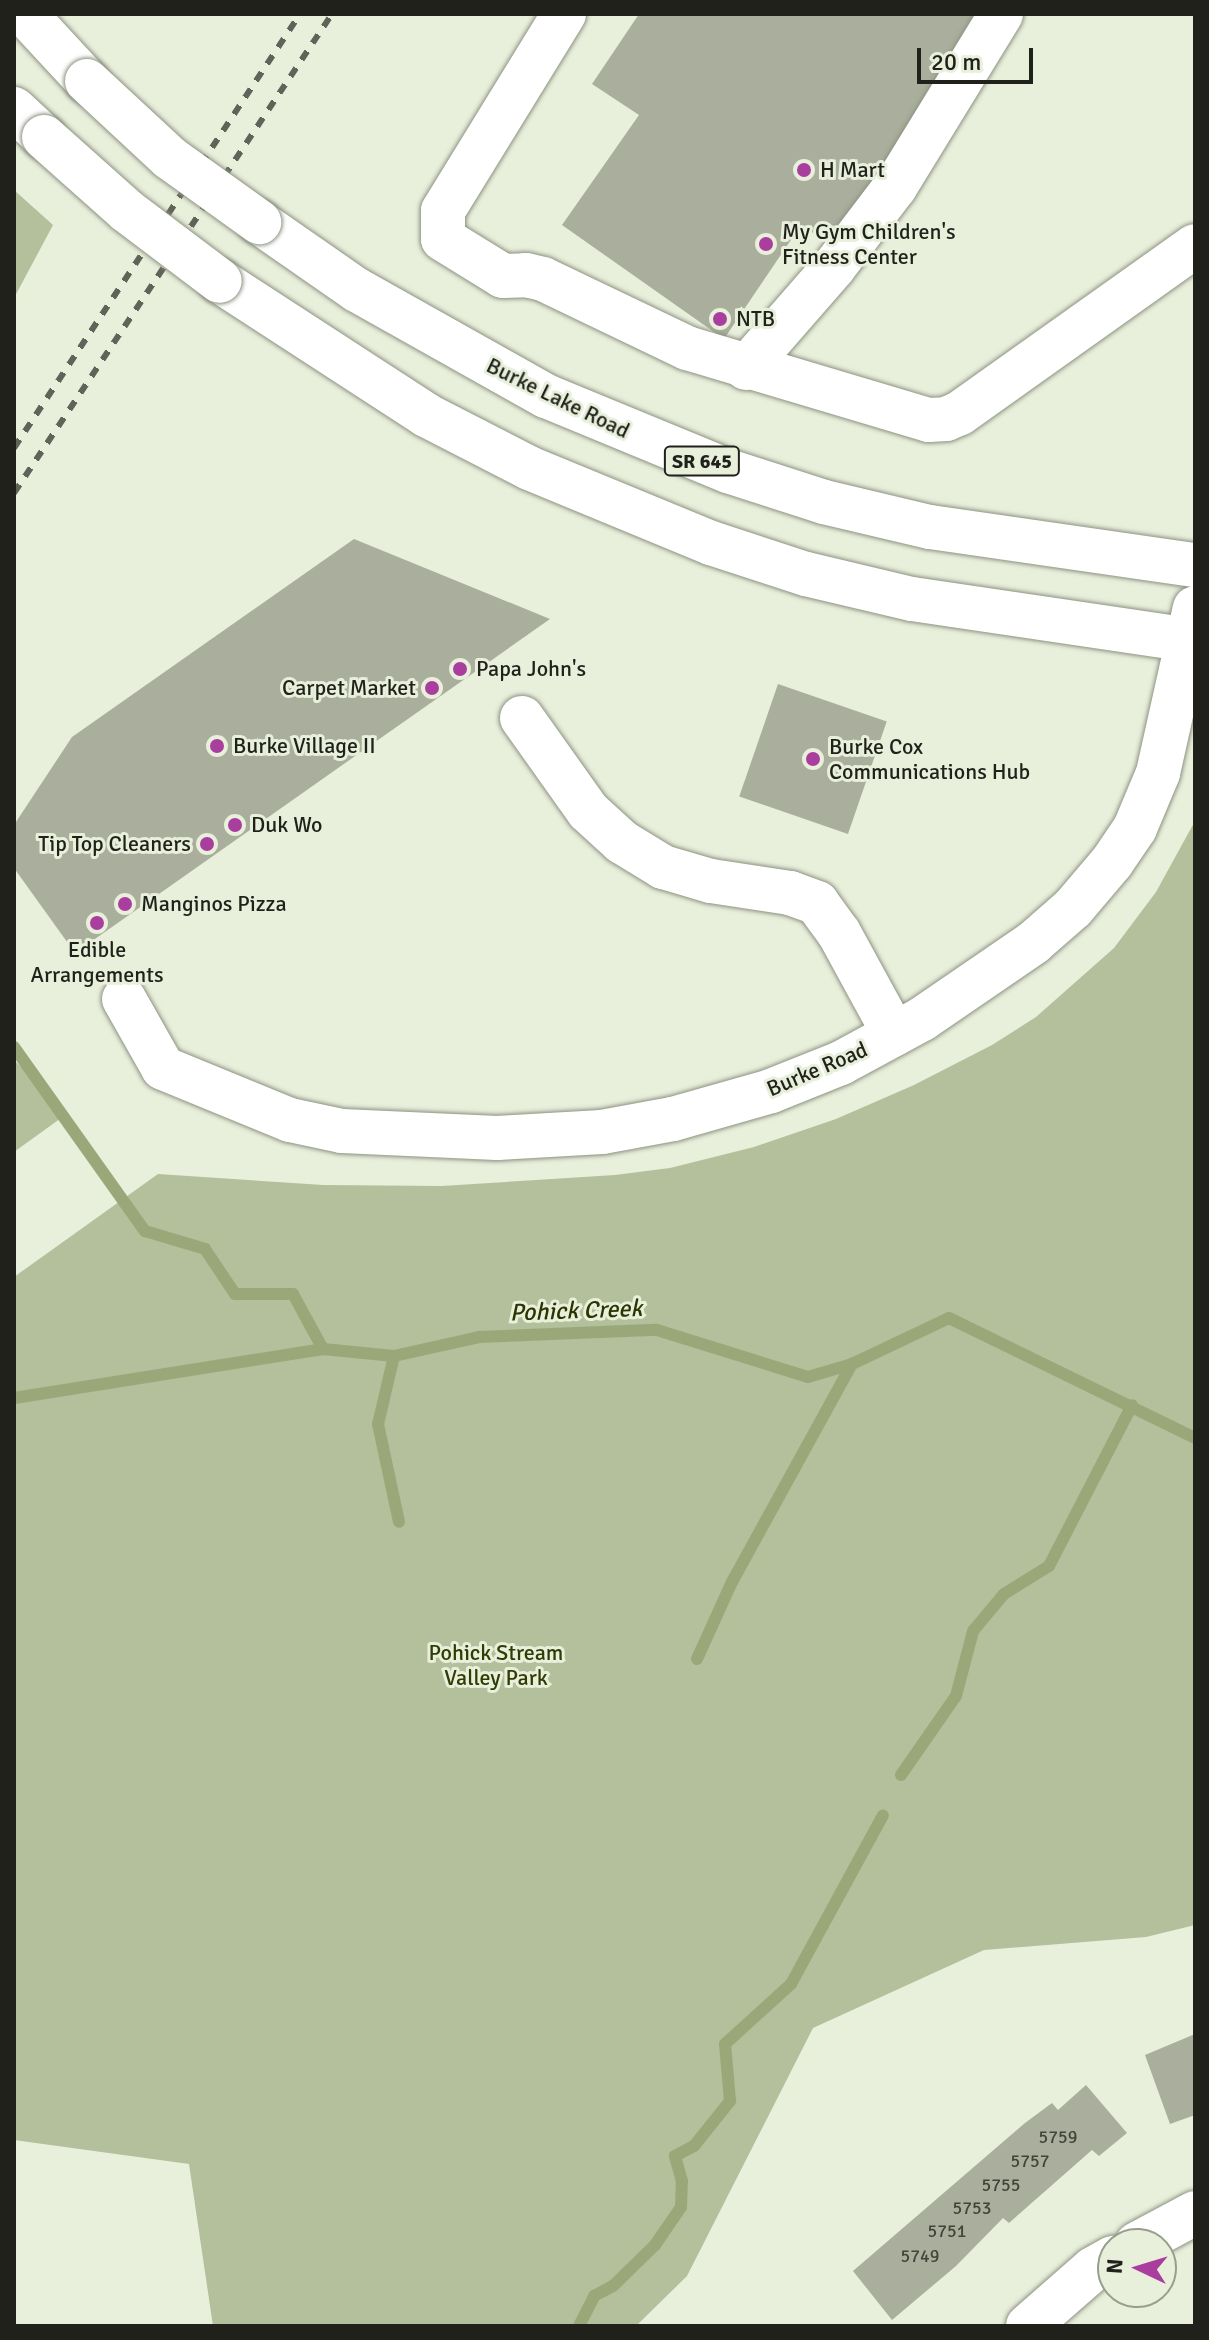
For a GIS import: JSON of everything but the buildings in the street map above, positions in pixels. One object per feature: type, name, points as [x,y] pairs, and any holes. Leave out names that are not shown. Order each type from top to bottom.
[{"type":"main road","name":"Burke Lake Road","points":[[25,14],[87,81],[170,158],[357,290],[507,375],[633,434],[728,471],[824,502],[930,527],[1195,565]]},
{"type":"main road","points":[[564,14],[443,211],[443,239],[503,276],[526,275],[543,279],[687,348],[929,420],[946,419],[960,413],[1195,246]]},
{"type":"main road","points":[[746,368],[834,267],[895,187],[1001,14]]},
{"type":"main road","points":[[29,123],[127,211],[220,281],[426,415],[558,481],[711,543],[806,574],[912,599],[1192,630]]},
{"type":"main road","name":"Burke Road","points":[[124,999],[163,1068],[290,1120],[342,1131],[497,1138],[602,1132],[673,1119],[771,1091],[841,1063],[894,1034],[1033,943],[1073,908],[1112,862],[1135,828],[1158,773],[1192,630]]},
{"type":"main road","points":[[522,718],[588,811],[622,842],[663,867],[711,881],[790,893],[817,903],[839,933],[894,1034]]},
{"type":"main road","points":[[1167,2228],[1195,2213]]},
{"type":"main road","points":[[1028,2326],[1097,2267]]},
{"type":"green space","points":[[14,190],[53,225],[14,298]]},
{"type":"green space","name":"Pohick Stream Valley Park","points":[[1195,821],[1195,1925],[1146,1937],[984,1950],[813,2028],[687,2276],[636,2326],[213,2326],[189,2164],[14,2140],[14,1277],[158,1174],[323,1185],[442,1186],[615,1175],[670,1168],[754,1147],[836,1119],[914,1085],[992,1045],[1036,1017],[1114,948],[1156,892]]},
{"type":"green space","points":[[14,1060],[68,1113],[14,1152]]},
{"type":"waterway","points":[[14,1047],[145,1231],[205,1249],[235,1294],[293,1294],[323,1349]]},
{"type":"waterway","name":"Pohick Creek","points":[[14,1398],[323,1349],[394,1356],[479,1337],[657,1330],[808,1377],[852,1364],[949,1318],[1195,1438]]},
{"type":"waterway","points":[[394,1356],[378,1424],[399,1522]]},
{"type":"waterway","points":[[697,1659],[732,1582],[852,1364]]},
{"type":"waterway","points":[[901,1775],[956,1696],[973,1631],[1004,1594],[1049,1566],[1132,1405]]},
{"type":"waterway","points":[[579,2326],[594,2296],[613,2286],[655,2245],[681,2207],[682,2181],[675,2156],[694,2146],[730,2101],[725,2044],[791,1984],[883,1815]]},
{"type":"railway","points":[[14,448],[300,14]]},
{"type":"railway","points":[[14,493],[332,14]]},
{"type":"place","name":"H Mart","points":[[804,170]]},
{"type":"place","name":"My Gym Children's Fitness Center","points":[[766,244]]},
{"type":"place","name":"NTB","points":[[720,319]]},
{"type":"place","name":"Papa John's","points":[[460,669]]},
{"type":"place","name":"Carpet Market","points":[[432,688]]},
{"type":"place","name":"Burke Village II","points":[[217,746]]},
{"type":"place","name":"Burke Cox Communications Hub","points":[[813,759]]},
{"type":"place","name":"Duk Wo","points":[[235,825]]},
{"type":"place","name":"Tip Top Cleaners","points":[[207,844]]},
{"type":"place","name":"Manginos Pizza","points":[[125,904]]},
{"type":"place","name":"Edible Arrangements","points":[[97,923]]}]
